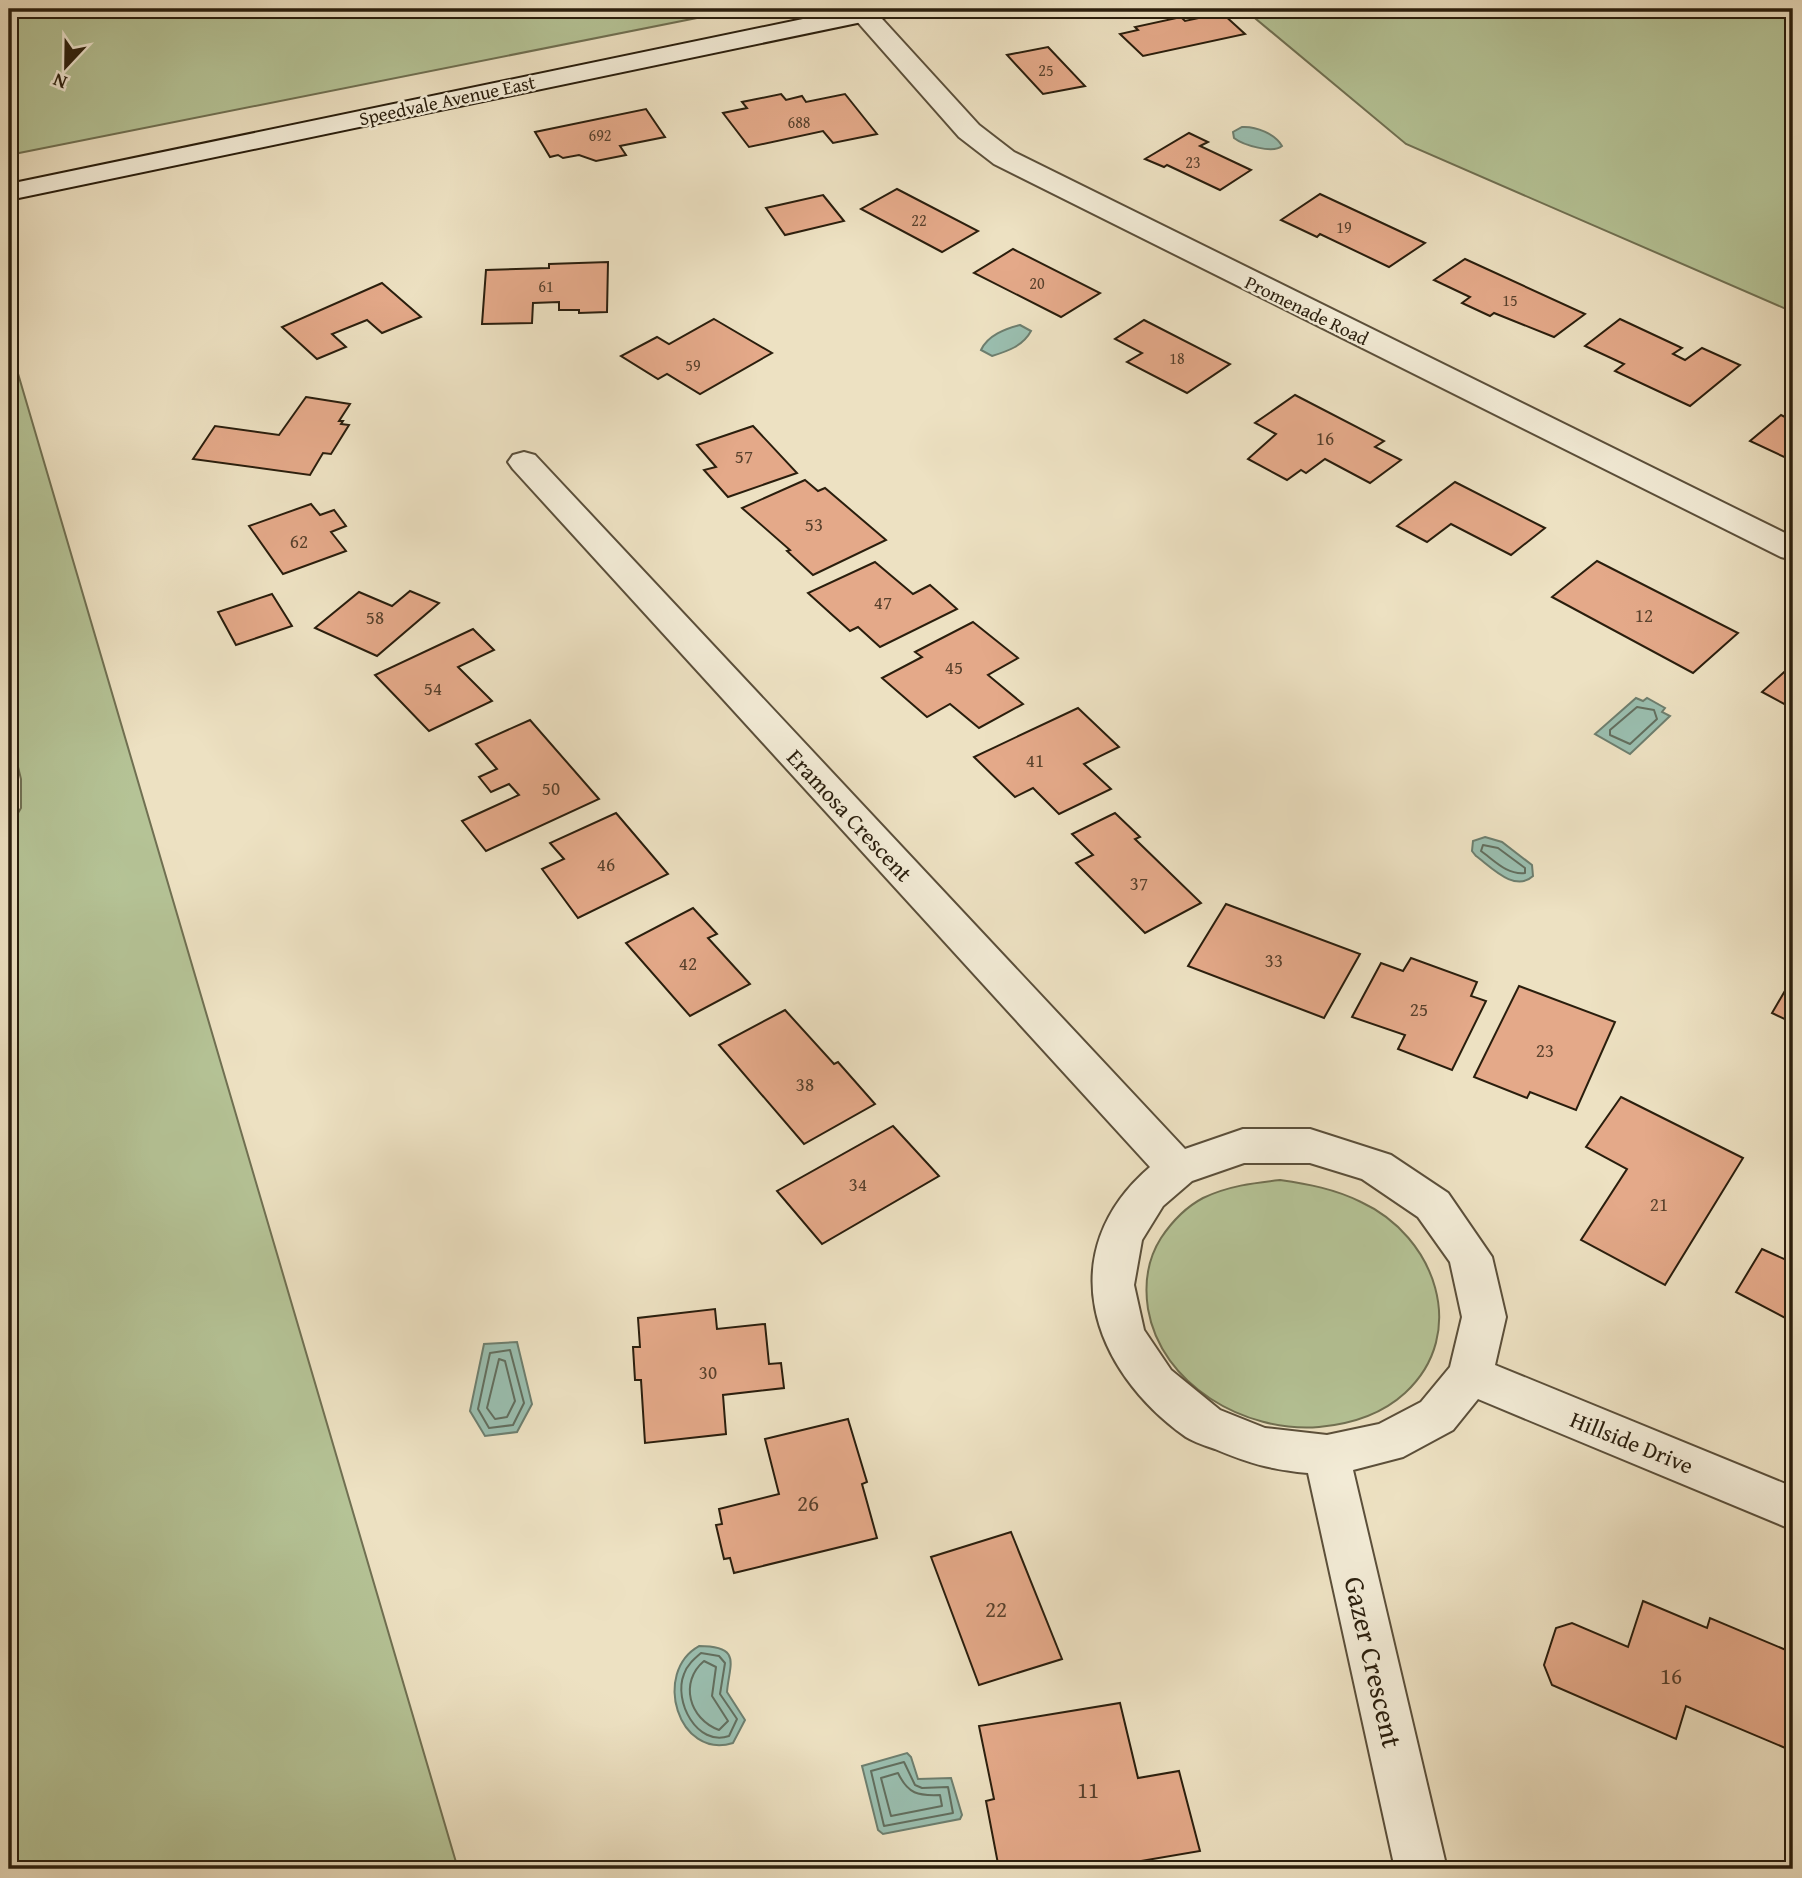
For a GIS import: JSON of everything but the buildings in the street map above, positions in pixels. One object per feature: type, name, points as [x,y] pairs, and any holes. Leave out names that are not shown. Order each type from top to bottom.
[{"type":"street","name":"Speedvale Avenue East","points":[[9,192],[874,11]]},
{"type":"street","name":"Promenade Road","points":[[874,11],[969,131],[1004,158],[1079,198],[1793,550]]},
{"type":"street","name":"Eramosa Crescent","points":[[524,462],[1177,1169]]},
{"type":"street","points":[[1242,1146],[1310,1146],[1376,1167],[1433,1205],[1471,1257],[1484,1317],[1470,1375],[1437,1416],[1387,1443],[1327,1455],[1264,1448],[1203,1424],[1154,1384],[1123,1336],[1112,1285],[1121,1236],[1148,1194],[1177,1169],[1242,1146]]},
{"type":"street","name":"Hillside Drive","points":[[1470,1375],[1793,1509]]},
{"type":"street","name":"Gazer Crescent","points":[[1327,1455],[1420,1869]]},
{"type":"shaded area","points":[[9,9],[742,9],[9,155]]},
{"type":"shaded area","points":[[1244,9],[1793,9],[1793,312],[1406,144]]},
{"type":"shaded area","points":[[9,343],[458,1869],[9,1869],[9,828],[21,808],[21,779],[9,731]]},
{"type":"shaded area","points":[[1280,1180],[1341,1194],[1361,1202],[1387,1218],[1408,1238],[1425,1262],[1435,1288],[1439,1315],[1436,1343],[1425,1369],[1396,1401],[1376,1413],[1354,1421],[1331,1426],[1291,1427],[1263,1422],[1236,1412],[1211,1399],[1188,1381],[1170,1360],[1156,1336],[1148,1309],[1148,1272],[1156,1246],[1169,1227],[1191,1206],[1212,1194]]},
{"type":"water","points":[[1242,127],[1265,132],[1282,146],[1265,149],[1238,141],[1233,132]]},
{"type":"water","points":[[1020,325],[1031,331],[1019,344],[992,356],[981,350],[992,337]]},
{"type":"water","points":[[1636,698],[1643,701],[1647,698],[1665,708],[1662,712],[1670,716],[1630,754],[1595,734]]},
{"type":"water","points":[[1485,837],[1502,842],[1532,865],[1533,876],[1519,882],[1511,880],[1476,856],[1472,851],[1473,841]]},
{"type":"water","points":[[517,1342],[532,1404],[517,1432],[485,1436],[470,1411],[484,1344]]},
{"type":"water","points":[[699,1646],[722,1649],[728,1653],[731,1666],[727,1692],[745,1720],[733,1743],[714,1745],[698,1739],[686,1727],[678,1711],[675,1693],[677,1675],[685,1658]]},
{"type":"water","points":[[907,1753],[911,1757],[918,1779],[951,1778],[962,1815],[960,1819],[883,1834],[878,1830],[862,1766]]}]
